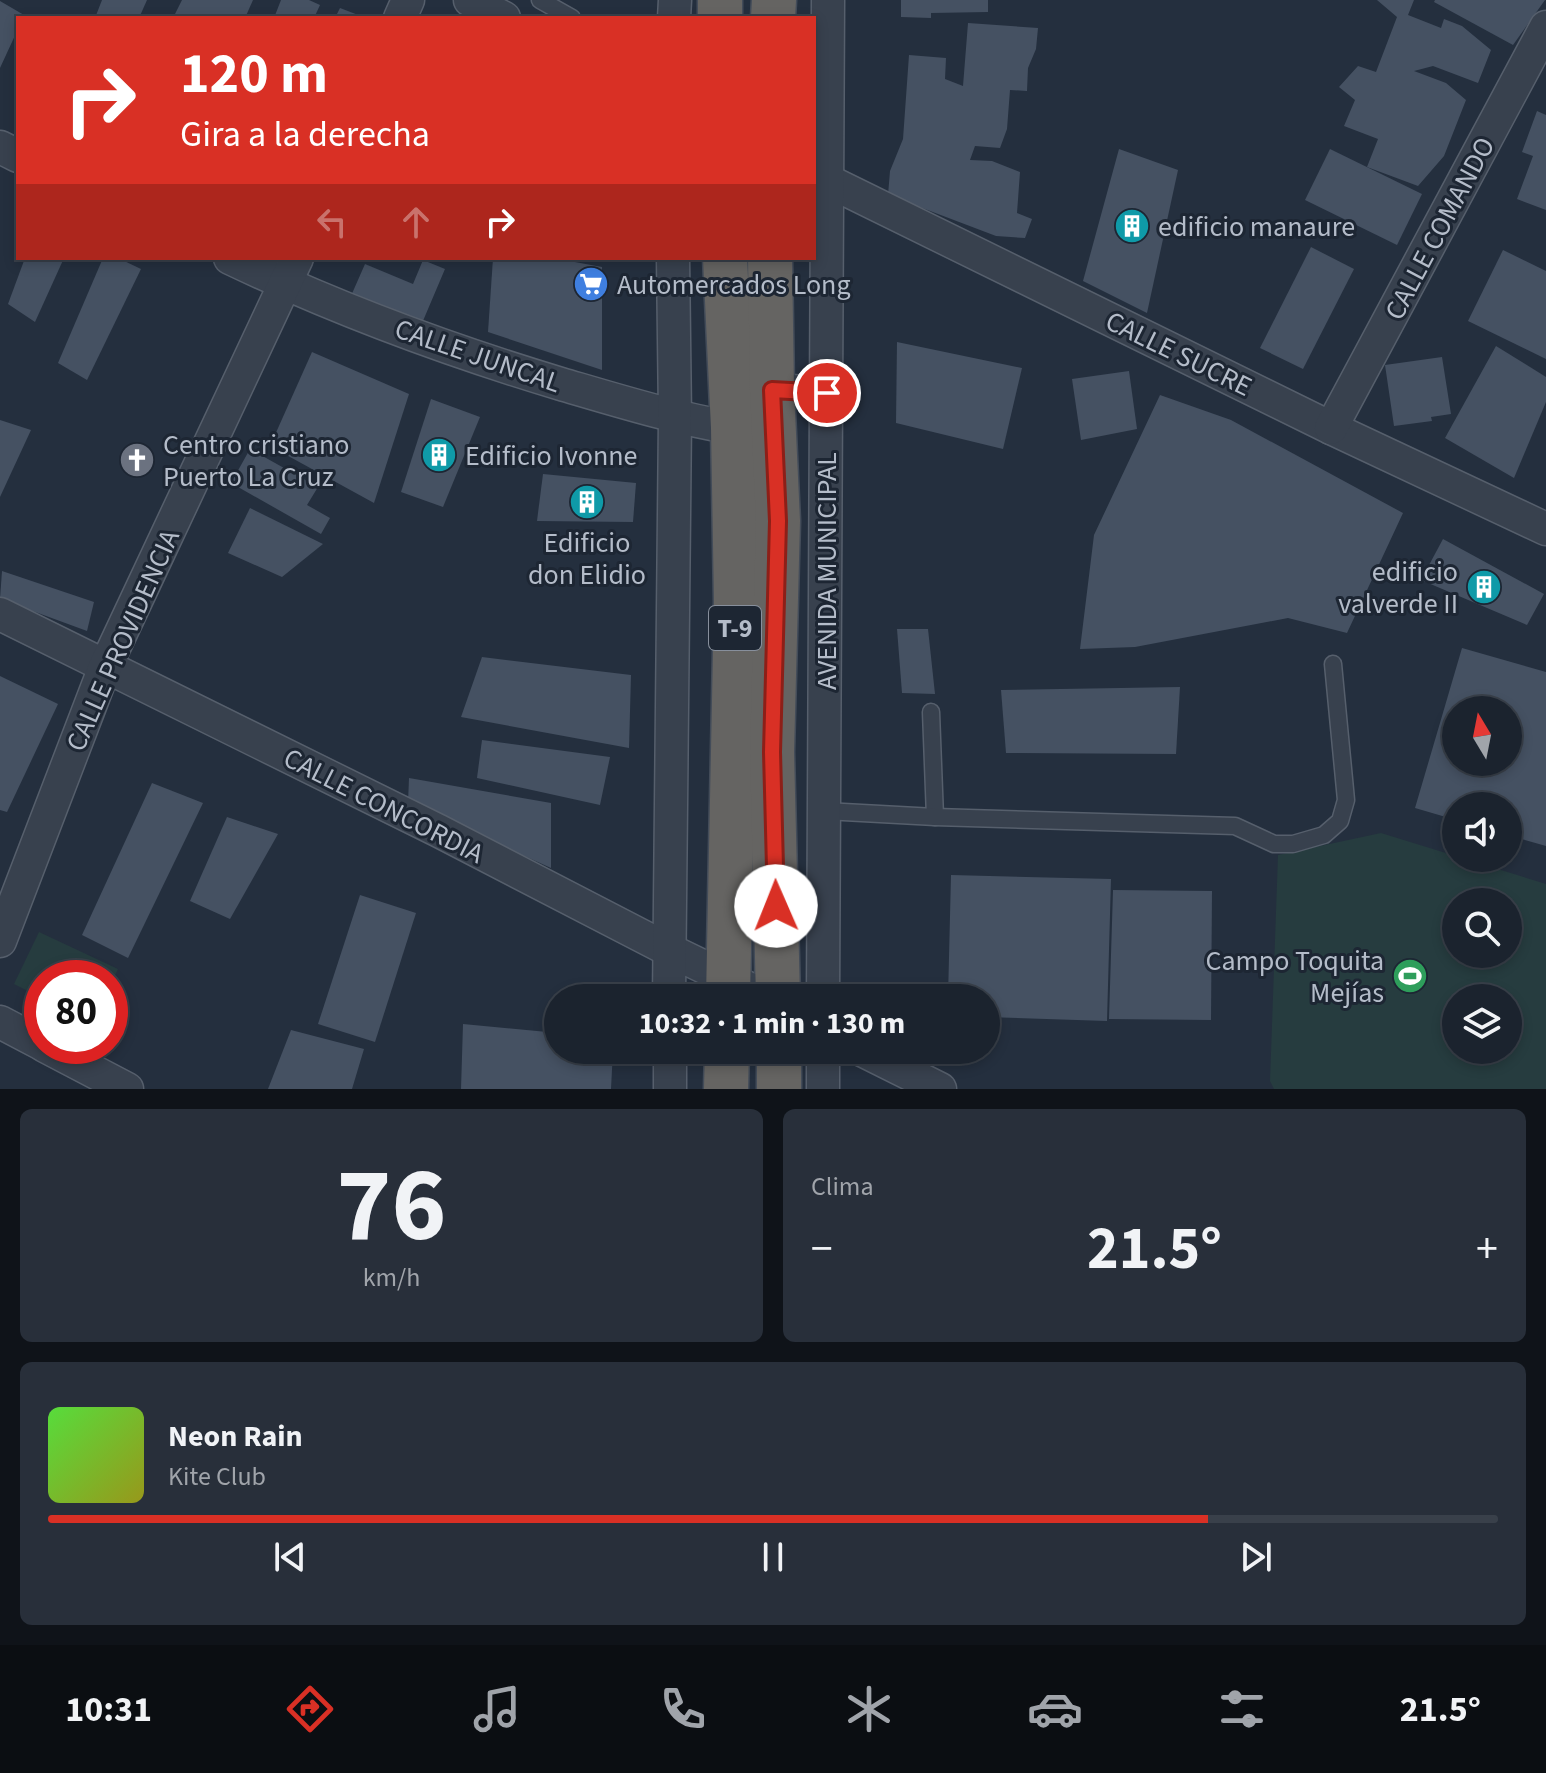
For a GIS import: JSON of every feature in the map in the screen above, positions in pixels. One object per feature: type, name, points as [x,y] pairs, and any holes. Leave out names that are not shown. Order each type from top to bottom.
[{"type":"highway","name":"T-9","points":[[725,260],[733,428],[736,602],[728,984]]},
{"type":"highway","name":"AVENIDA MUNICIPAL","points":[[770,260],[778,521],[772,752],[778,984]]},
{"type":"highway","points":[[726,1089],[727,1064]]},
{"type":"highway","points":[[779,1064],[779,1089]]},
{"type":"street","name":"AVENIDA MUNICIPAL","points":[[823,984],[827,393],[821,177],[828,0]]},
{"type":"street","name":"CALLE COMANDO","points":[[1331,428],[1546,27]]},
{"type":"street","name":"CALLE SUCRE","points":[[821,177],[1331,428],[1546,529]]},
{"type":"street","name":"CALLE JUNCAL","points":[[239,260],[291,271],[464,355],[675,418],[733,428]]},
{"type":"street","name":"T-9","points":[[669,984],[675,418],[673,260]]},
{"type":"street","name":"CALLE PROVIDENCIA","points":[[0,941],[105,667],[291,271]]},
{"type":"street","points":[[772,390],[827,393]]},
{"type":"street","name":"CALLE CONCORDIA","points":[[0,614],[439,831],[669,950],[722,984]]},
{"type":"street","points":[[0,1022],[24,1035]]},
{"type":"street","points":[[80,1064],[127,1089]]},
{"type":"street","points":[[670,1064],[670,1089]]},
{"type":"street","points":[[823,1064],[823,1089]]},
{"type":"street","points":[[890,1064],[940,1089]]},
{"type":"lane","points":[[540,0],[568,16]]},
{"type":"lane","points":[[825,811],[1235,826],[1274,844],[1293,844],[1324,835],[1340,821],[1346,800],[1333,664]]},
{"type":"lane","points":[[931,712],[935,817]]},
{"type":"green space","name":"Campo Toquita Mejías","points":[[1381,833],[1442,852],[1442,872],[1507,872],[1546,884],[1546,1089],[1274,1089],[1270,1081],[1278,855]]},
{"type":"green space","points":[[39,932],[99,960],[26,960]]},
{"type":"green space","points":[[24,963],[24,989],[14,984]]},
{"type":"building","points":[[102,0],[147,0],[140,16],[96,16]]},
{"type":"building","points":[[182,0],[253,0],[246,16],[174,16]]},
{"type":"building","points":[[281,0],[309,0],[320,5],[315,16],[275,16]]},
{"type":"building","points":[[901,0],[988,0],[988,12],[931,13],[931,18],[901,17]]},
{"type":"building","points":[[1377,0],[1414,0],[1408,15],[1441,28],[1444,19],[1462,26],[1491,50],[1478,83],[1433,66],[1414,71],[1446,83],[1466,100],[1444,156],[1418,186],[1367,167],[1378,139],[1344,126],[1355,100],[1339,87],[1358,66],[1376,72],[1397,17]]},
{"type":"building","points":[[1435,0],[1545,0],[1513,45]]},
{"type":"building","points":[[0,1],[24,15],[16,16],[16,33],[0,68]]},
{"type":"building","points":[[340,8],[361,16],[336,16]]},
{"type":"building","points":[[968,23],[1038,28],[1036,49],[1028,68],[1027,91],[1010,90],[1007,129],[1000,148],[975,146],[970,160],[992,161],[1020,172],[1017,213],[1032,219],[1025,238],[996,236],[888,195],[890,171],[903,139],[909,55],[946,58],[945,79],[963,86]]},
{"type":"building","points":[[1537,111],[1546,115],[1546,210],[1517,199],[1533,156],[1522,152]]},
{"type":"building","name":"edificio manaure","points":[[1119,149],[1178,170],[1147,313],[1083,281]]},
{"type":"building","points":[[1330,149],[1422,194],[1397,245],[1305,200]]},
{"type":"building","points":[[1311,247],[1354,269],[1303,369],[1260,348]]},
{"type":"building","points":[[1503,250],[1546,271],[1546,359],[1468,321]]},
{"type":"building","points":[[24,260],[63,260],[35,322],[8,304]]},
{"type":"building","points":[[102,260],[122,260],[141,269],[87,380],[58,363]]},
{"type":"building","points":[[423,260],[445,269],[417,335],[347,305],[365,264],[413,284]]},
{"type":"building","points":[[493,260],[564,260],[602,267],[602,370],[488,332]]},
{"type":"building","points":[[897,342],[1022,368],[1003,449],[896,423]]},
{"type":"building","points":[[1496,346],[1546,377],[1546,402],[1514,478],[1445,438]]},
{"type":"building","points":[[312,352],[409,394],[374,503],[270,446]]},
{"type":"building","points":[[1442,357],[1451,414],[1431,417],[1432,421],[1394,426],[1385,365]]},
{"type":"building","points":[[1129,371],[1137,429],[1081,440],[1072,379]]},
{"type":"building","points":[[1160,395],[1231,420],[1403,513],[1347,633],[1288,618],[1135,647],[1080,649],[1094,535]]},
{"type":"building","name":"Edificio Ivonne","points":[[431,399],[480,417],[443,507],[401,492]]},
{"type":"building","points":[[0,420],[31,430],[0,497]]},
{"type":"building","points":[[250,449],[318,487],[307,505],[330,518],[321,534],[231,483]]},
{"type":"building","name":"Edificio don Elidio","points":[[543,474],[636,483],[633,522],[537,521]]},
{"type":"building","points":[[250,508],[323,544],[282,577],[228,553]]},
{"type":"building","name":"edificio valverde II","points":[[1443,539],[1544,594],[1527,625],[1421,580]]},
{"type":"building","points":[[2,571],[94,602],[87,631],[0,599]]},
{"type":"building","points":[[897,629],[928,629],[935,694],[902,693]]},
{"type":"building","points":[[1462,648],[1546,672],[1546,846],[1522,839],[1522,792],[1442,792],[1442,816],[1415,808],[1442,716],[1442,776],[1522,776],[1522,696],[1448,696]]},
{"type":"building","points":[[482,657],[631,675],[629,748],[461,717]]},
{"type":"building","points":[[0,676],[58,704],[7,812],[0,810]]},
{"type":"building","points":[[1180,687],[1176,754],[1006,753],[1001,690]]},
{"type":"building","points":[[482,740],[610,757],[600,805],[477,778]]},
{"type":"building","points":[[409,778],[551,803],[551,868],[408,803]]},
{"type":"building","points":[[152,783],[203,803],[128,958],[82,935]]},
{"type":"building","points":[[227,817],[278,834],[230,919],[190,901]]},
{"type":"building","points":[[951,875],[1111,879],[1107,1021],[1000,1017],[1000,984],[948,984]]},
{"type":"building","points":[[1113,890],[1212,891],[1211,1020],[1109,1019]]},
{"type":"building","points":[[360,895],[416,913],[375,1042],[318,1024]]},
{"type":"building","points":[[463,1024],[544,1032],[544,1064],[612,1064],[611,1089],[461,1089]]},
{"type":"building","points":[[291,1030],[364,1049],[352,1089],[268,1089]]},
{"type":"place","name":"edificio manaure","points":[[1132,226]]},
{"type":"place","name":"Automercados Long","points":[[591,284]]},
{"type":"place","name":"Edificio Ivonne","points":[[439,455]]},
{"type":"place","name":"Centro cristiano Puerto La Cruz","points":[[137,460]]},
{"type":"place","name":"Edificio don Elidio","points":[[587,502]]},
{"type":"place","name":"edificio valverde II","points":[[1484,587]]},
{"type":"place","name":"Campo Toquita Mejías","points":[[1410,976]]},
{"type":"route","points":[[776,906],[772,752],[778,521],[772,390],[827,393]]}]
